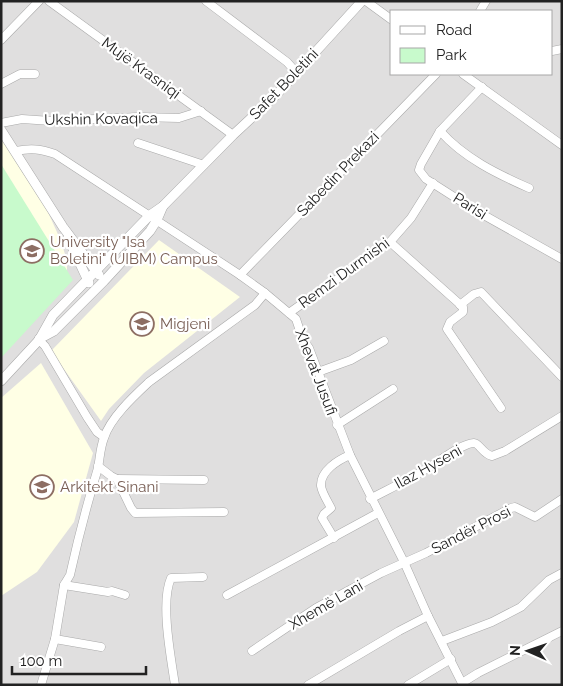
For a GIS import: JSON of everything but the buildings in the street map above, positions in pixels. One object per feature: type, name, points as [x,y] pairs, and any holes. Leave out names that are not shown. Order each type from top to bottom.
[{"type":"street","points":[[1,40],[40,1]]},
{"type":"street","name":"Mujë Krasniqi","points":[[49,1],[233,135]]},
{"type":"street","points":[[206,1],[287,62],[296,72]]},
{"type":"street","name":"Safet Boletini","points":[[154,218],[163,206],[233,135],[277,94],[362,1]]},
{"type":"street","points":[[366,1],[390,19]]},
{"type":"street","points":[[1,84],[20,74],[35,74]]},
{"type":"street","name":"Sabedin Prekazi","points":[[240,275],[435,75]]},
{"type":"street","points":[[464,75],[562,145]]},
{"type":"street","name":"Parisi","points":[[482,87],[440,131],[419,170],[426,179],[473,209],[562,260]]},
{"type":"street","name":"Ukshin Kovaqica","points":[[1,124],[22,118],[51,121],[139,117],[179,118],[201,111]]},
{"type":"street","points":[[1,130],[16,151],[99,286]]},
{"type":"street","points":[[440,131],[457,147],[494,172],[529,188]]},
{"type":"street","points":[[138,144],[204,165]]},
{"type":"street","name":"Xhevat Jusufi","points":[[16,151],[36,148],[55,154],[240,275],[266,293],[296,320],[303,340],[309,348],[337,425],[370,499],[404,562],[428,616],[462,684]]},
{"type":"street","name":"Remzi Durmishi","points":[[289,313],[390,242],[410,218],[433,183]]},
{"type":"street","points":[[1,381],[39,340],[53,315],[91,275],[154,218]]},
{"type":"street","points":[[39,340],[54,331],[99,286],[154,218]]},
{"type":"street","points":[[390,242],[463,306],[463,312],[450,322],[447,329],[501,408]]},
{"type":"street","points":[[460,305],[474,294],[481,292],[558,366],[562,377]]},
{"type":"street","points":[[41,685],[54,640],[64,585],[70,575],[86,503],[98,466],[104,437],[133,396],[149,382],[256,305],[266,293]]},
{"type":"street","points":[[39,340],[45,346],[97,432],[104,437]]},
{"type":"street","points":[[318,372],[352,360],[384,340]]},
{"type":"street","name":"Xhevat Jusufi","points":[[337,425],[394,389]]},
{"type":"street","name":"Ilaz Hyseni","points":[[370,499],[425,470],[464,446],[474,443],[478,444],[485,454],[492,456],[505,451],[562,416]]},
{"type":"street","points":[[334,538],[322,518],[331,508],[321,488],[322,481],[326,471],[350,455]]},
{"type":"street","points":[[98,466],[117,479],[204,480]]},
{"type":"street","points":[[117,479],[135,513],[224,512]]},
{"type":"street","name":"Sandër Prosi","points":[[404,562],[426,553],[511,508],[516,507],[535,516],[562,498]]},
{"type":"street","points":[[227,595],[378,513]]},
{"type":"street","name":"Xhemë Lani","points":[[252,651],[316,608],[404,562]]},
{"type":"street","points":[[442,641],[492,622],[521,607],[549,580],[562,573]]},
{"type":"street","points":[[175,685],[169,641],[167,603],[169,585],[171,578],[203,578]]},
{"type":"street","points":[[64,585],[112,591],[124,596]]},
{"type":"street","points":[[308,685],[398,630],[428,616]]},
{"type":"street","points":[[462,684],[478,672],[562,631]]},
{"type":"street","points":[[54,640],[101,646]]},
{"type":"street","points":[[408,685],[451,659]]},
{"type":"shaded area","points":[[1,1],[562,1],[562,685],[1,685]]},
{"type":"shaded area","name":"University \"Isa Boletini\" (UIBM) Campus","points":[[1,138],[43,201],[61,241],[67,261],[67,273],[1,352]]},
{"type":"shaded area","name":"Migjeni","points":[[159,240],[240,297],[144,373],[109,409],[101,421],[51,351]]},
{"type":"shaded area","name":"Arkitekt Sinani","points":[[41,363],[93,453],[74,522],[37,572],[1,596],[1,398]]},
{"type":"green space","name":"University \"Isa Boletini\" (UIBM) Campus","points":[[1,164],[73,280],[1,358]]},
{"type":"place","name":"University \"Isa Boletini\" (UIBM) Campus","points":[[32,251]]},
{"type":"place","name":"Migjeni","points":[[142,324]]},
{"type":"place","name":"Arkitekt Sinani","points":[[42,487]]}]
